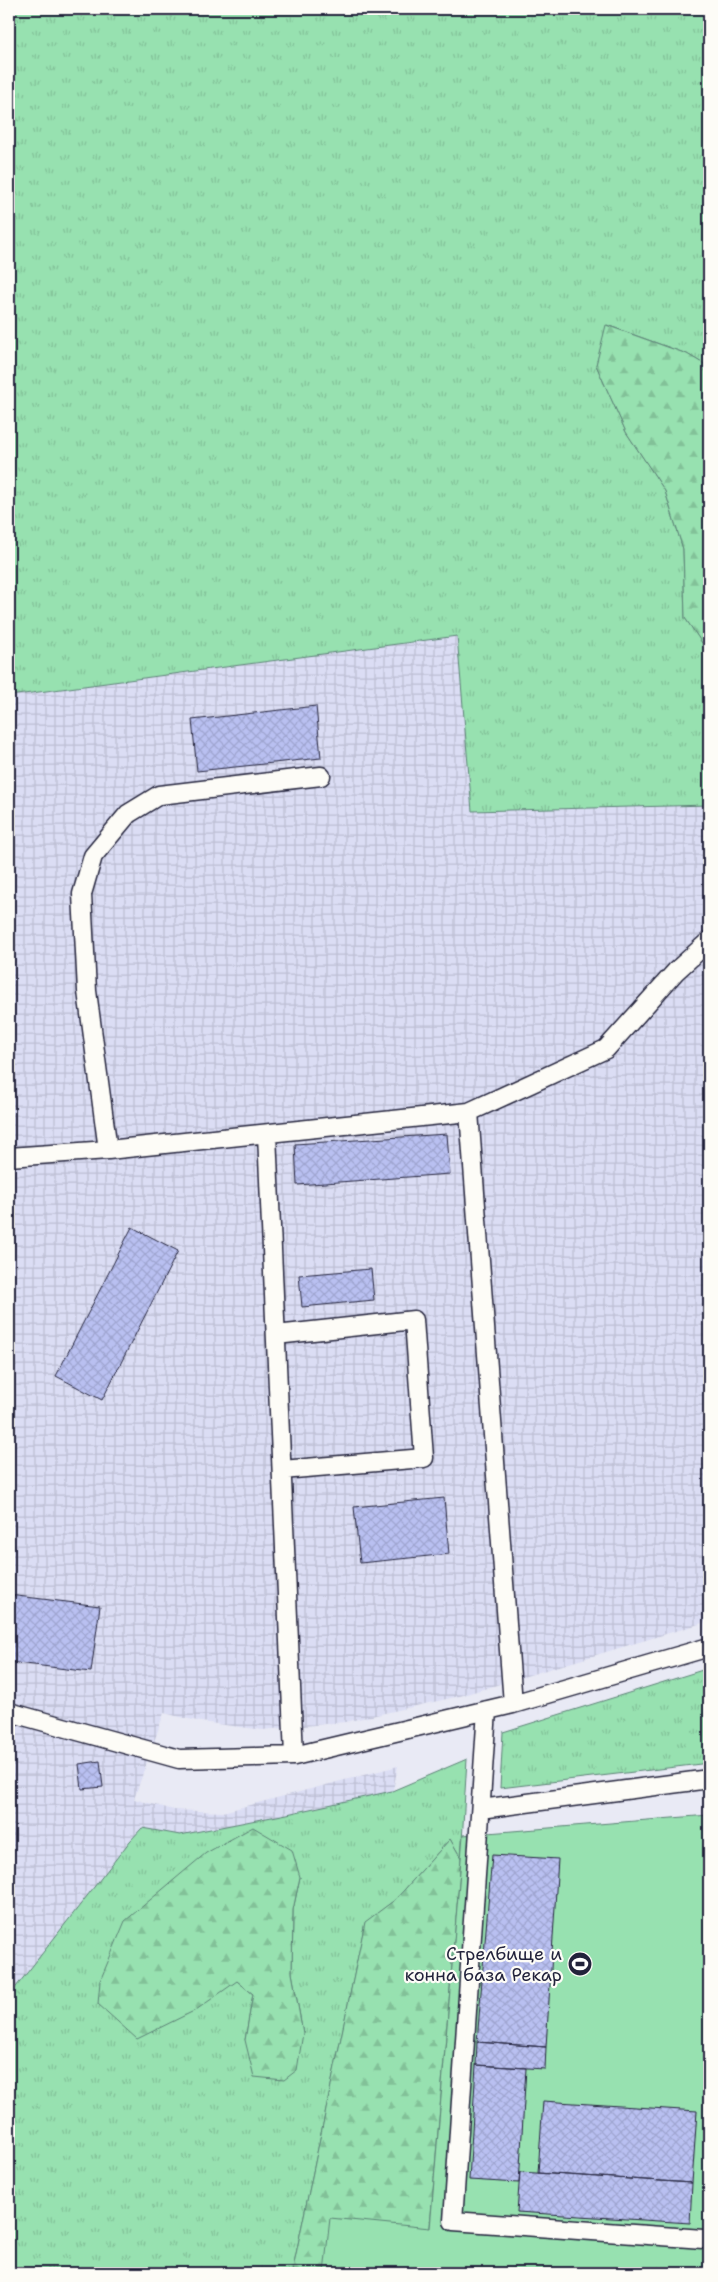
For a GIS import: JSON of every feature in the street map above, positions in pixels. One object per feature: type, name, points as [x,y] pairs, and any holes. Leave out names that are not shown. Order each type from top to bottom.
[{"type":"lane","points":[[108,1150],[87,991],[82,894],[93,856],[128,814],[159,794],[321,776]]},
{"type":"lane","points":[[9,1157],[108,1150],[469,1112],[606,1049],[676,970],[709,941]]},
{"type":"lane","points":[[469,1112],[513,1704]]},
{"type":"lane","points":[[267,1134],[294,1756]]},
{"type":"lane","points":[[276,1335],[414,1320],[424,1458],[282,1470]]},
{"type":"lane","points":[[9,1712],[180,1759],[294,1756],[513,1704],[709,1647]]},
{"type":"lane","points":[[488,1710],[453,2221],[703,2239]]},
{"type":"lane","points":[[481,1809],[709,1779]]},
{"type":"shaded area","points":[[458,636],[472,811],[709,805],[709,1621],[460,1696],[345,1722],[263,1730],[201,1722],[164,1713],[134,1799],[174,1810],[223,1812],[398,1766],[292,2273],[9,2273],[9,696]]},
{"type":"green space","points":[[9,9],[709,9],[709,367],[687,354],[607,325],[596,365],[626,432],[665,491],[683,549],[685,618],[709,653],[709,805],[472,811],[457,636],[9,696]]},
{"type":"green space","points":[[606,325],[687,354],[709,367],[709,653],[685,618],[683,549],[665,491],[626,432],[596,365]]},
{"type":"green space","points":[[709,1668],[709,1763],[500,1788],[503,1732]]},
{"type":"green space","points":[[467,1759],[461,1858],[450,1839],[396,1899],[365,1923],[292,2273],[9,2273],[9,1996],[130,1841],[142,1828],[180,1835],[392,1791]],"holes":[[[300,1877],[293,1910],[292,1973],[303,2033],[245,2040],[253,1994],[237,1981]]]},
{"type":"green space","name":"Стрелбище и конна база Рекар","points":[[709,1815],[709,2273],[324,2273],[330,2218],[430,2228],[463,1835]]},
{"type":"green space","points":[[253,1827],[292,1850],[300,1877],[293,1910],[292,1973],[303,2033],[297,2070],[284,2080],[254,2077],[245,2040],[253,1994],[237,1981],[196,2010],[137,2039],[98,2004],[100,1981],[125,1921],[206,1853]]},
{"type":"green space","points":[[450,1839],[461,1858],[429,2238],[333,2273],[292,2273],[365,1922],[396,1899]]},
{"type":"building","points":[[316,706],[321,758],[197,771],[192,720]]},
{"type":"building","points":[[447,1134],[450,1174],[297,1185],[295,1144]]},
{"type":"building","points":[[132,1227],[178,1251],[102,1400],[56,1376]]},
{"type":"building","points":[[371,1269],[374,1300],[302,1307],[299,1275]]},
{"type":"building","points":[[444,1498],[449,1554],[360,1563],[354,1507]]},
{"type":"building","points":[[9,1595],[100,1606],[91,1672],[9,1662]]},
{"type":"building","points":[[100,1761],[103,1787],[82,1789],[79,1764]]},
{"type":"building","points":[[492,1855],[558,1859],[546,2047],[477,2042]]},
{"type":"building","points":[[477,2042],[546,2047],[545,2069],[476,2065]]},
{"type":"building","points":[[476,2065],[526,2068],[519,2183],[469,2180]]},
{"type":"building","points":[[543,2101],[697,2111],[692,2183],[538,2173]]},
{"type":"building","points":[[520,2172],[692,2183],[690,2223],[517,2212]]},
{"type":"place","name":"Стрелбище и конна база Рекар","points":[[580,1964]]}]
